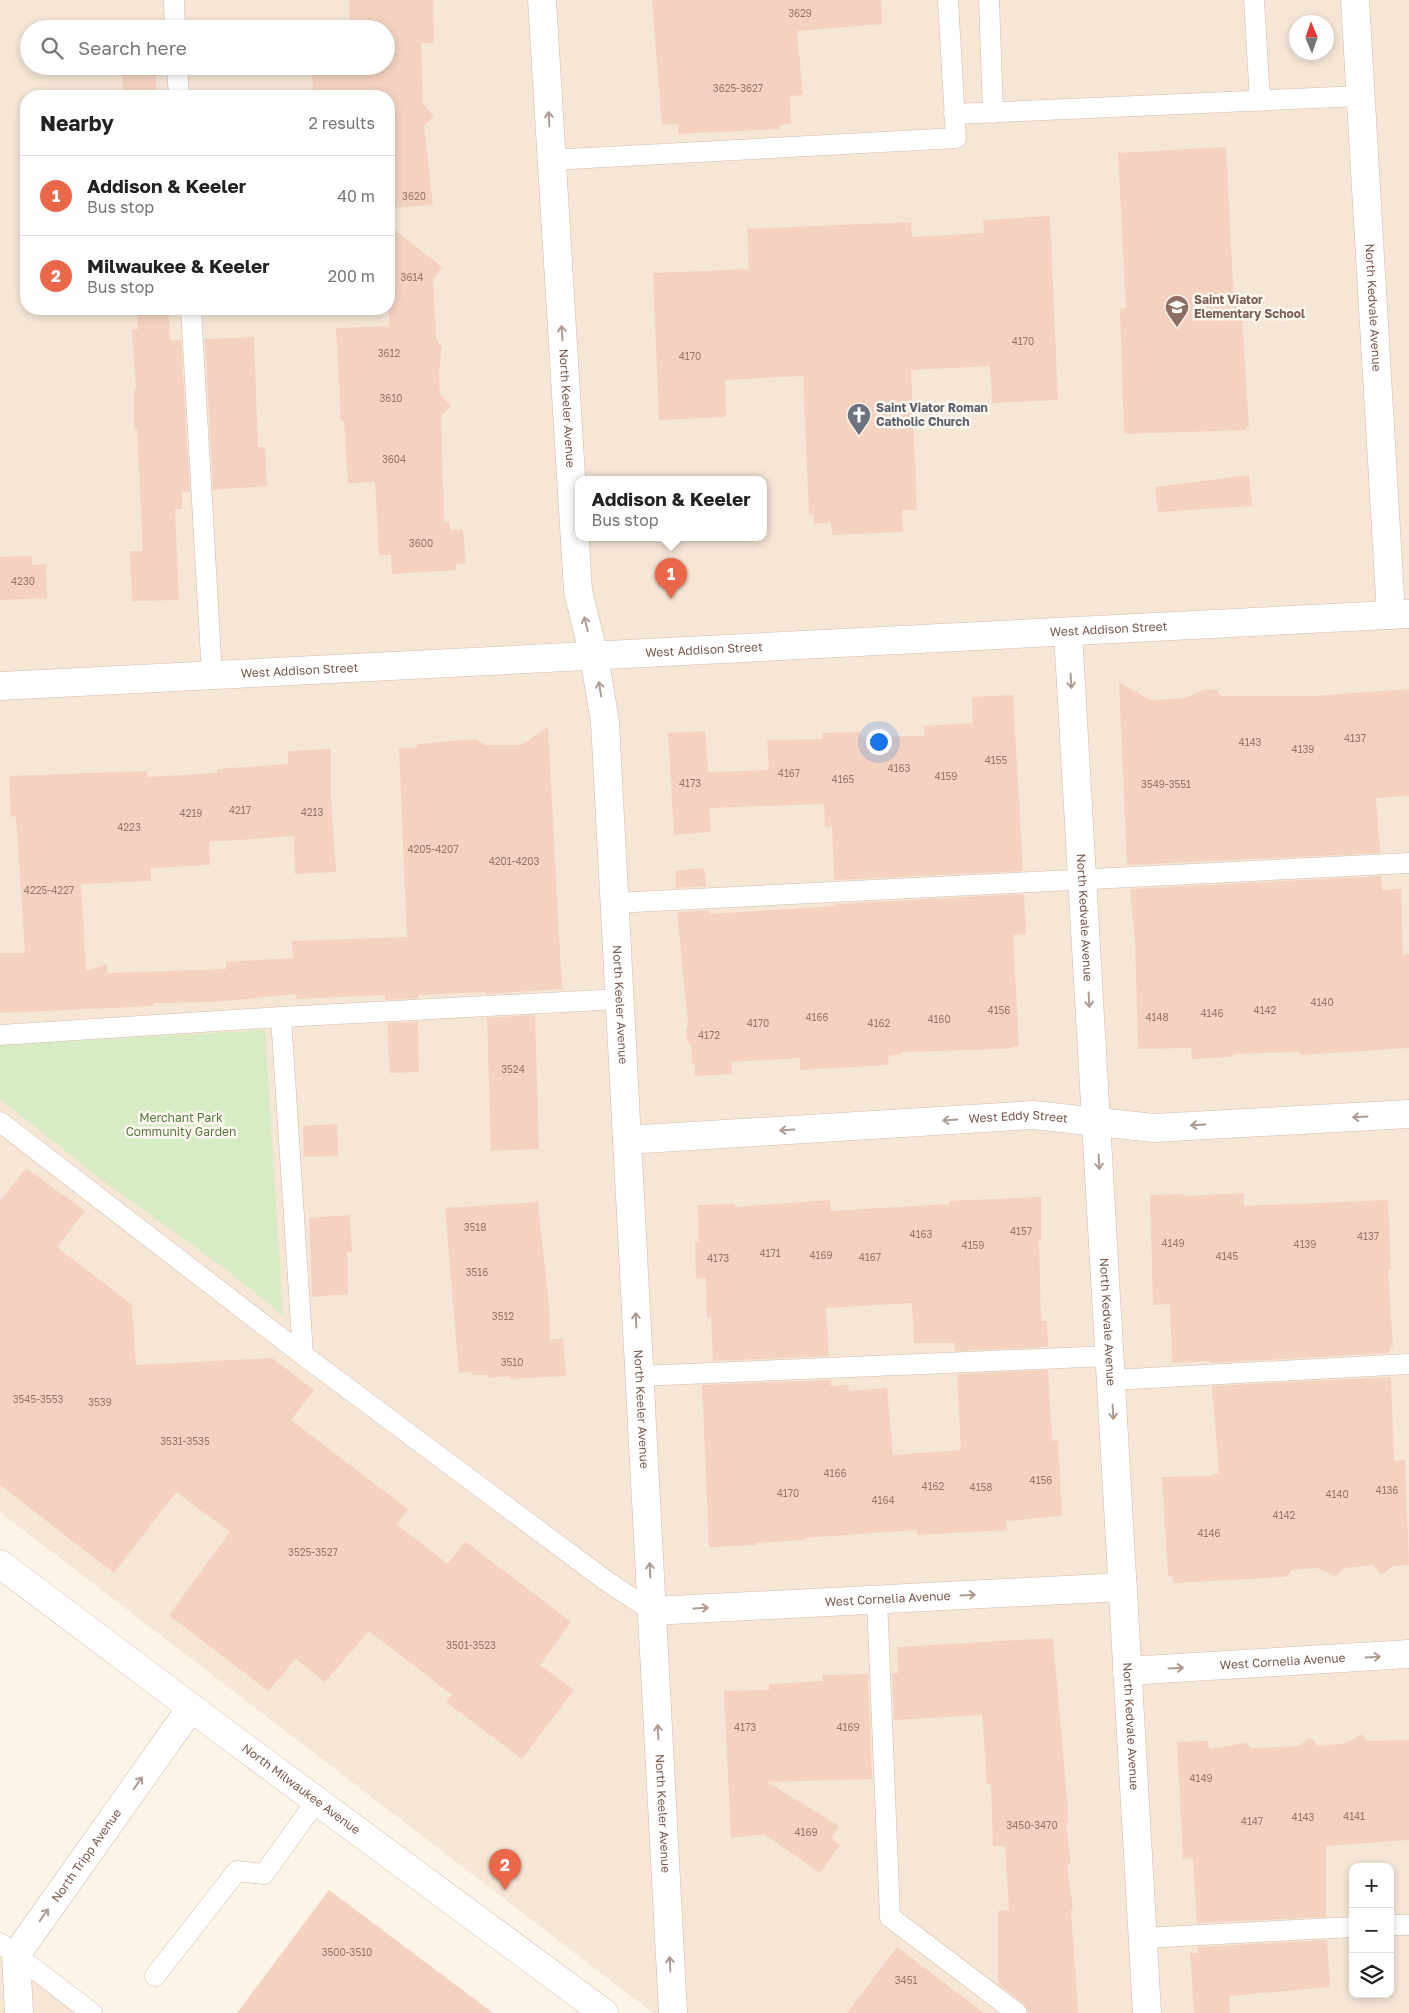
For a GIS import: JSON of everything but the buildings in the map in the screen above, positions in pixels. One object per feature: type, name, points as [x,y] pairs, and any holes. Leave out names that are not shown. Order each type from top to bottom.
[{"type":"street","name":"North Keeler Avenue","points":[[542,0],[578,591],[594,656],[605,722],[673,2013]]},
{"type":"street","name":"North Kedvale Avenue","points":[[1354,0],[1400,614]]},
{"type":"street","name":"West Addison Street","points":[[0,686],[1400,614]]},
{"type":"street","name":"North Kedvale Avenue","points":[[1068,632],[1147,2013]]},
{"type":"street","name":"West Eddy Street","points":[[627,1140],[1033,1115],[1154,1128],[1409,1114]]},
{"type":"street","name":"North Milwaukee Avenue","points":[[0,1564],[604,2013]]},
{"type":"street","name":"West Cornelia Avenue","points":[[652,1611],[1123,1587]]},
{"type":"street","name":"West Cornelia Avenue","points":[[1127,1671],[1409,1654]]},
{"type":"street","name":"North Tripp Avenue","points":[[8,1949],[192,1708]]},
{"type":"street","points":[[8,1949],[19,2013]]},
{"type":"lane","points":[[174,0],[175,20]]},
{"type":"lane","points":[[551,160],[956,138],[948,0]]},
{"type":"lane","points":[[989,0],[993,112]]},
{"type":"lane","points":[[1254,0],[1260,100]]},
{"type":"lane","points":[[178,75],[179,90]]},
{"type":"lane","points":[[954,114],[1360,96]]},
{"type":"lane","points":[[191,315],[212,675]]},
{"type":"lane","points":[[614,903],[1409,863]]},
{"type":"lane","points":[[0,1035],[281,1017],[620,999]]},
{"type":"lane","points":[[281,1017],[303,1356]]},
{"type":"lane","points":[[0,1122],[303,1356],[605,1580],[652,1611]]},
{"type":"lane","points":[[639,1376],[1409,1364]]},
{"type":"lane","points":[[877,1599],[890,1917],[1017,2013]]},
{"type":"lane","points":[[155,1976],[237,1870],[264,1874],[317,1800]]},
{"type":"lane","points":[[1394,1926],[1409,1924]]},
{"type":"lane","points":[[1143,1938],[1349,1927]]},
{"type":"lane","points":[[8,1949],[92,2013]]},
{"type":"shaded area","points":[[0,0],[1409,0],[1409,2013],[653,2013],[0,1512]]},
{"type":"shaded area","points":[[0,1943],[92,2013],[0,2013]]},
{"type":"green space","name":"Merchant Park Community Garden","points":[[265,1030],[283,1315],[219,1264],[102,1180],[0,1099],[0,1045]]},
{"type":"place","name":"Saint Viator Elementary School","points":[[1177,328]]},
{"type":"place","name":"Saint Viator Roman Catholic Church","points":[[859,436]]},
{"type":"place","name":"Addison & Keeler","points":[[671,599]]},
{"type":"place","name":"Milwaukee & Keeler","points":[[505,1890]]}]
